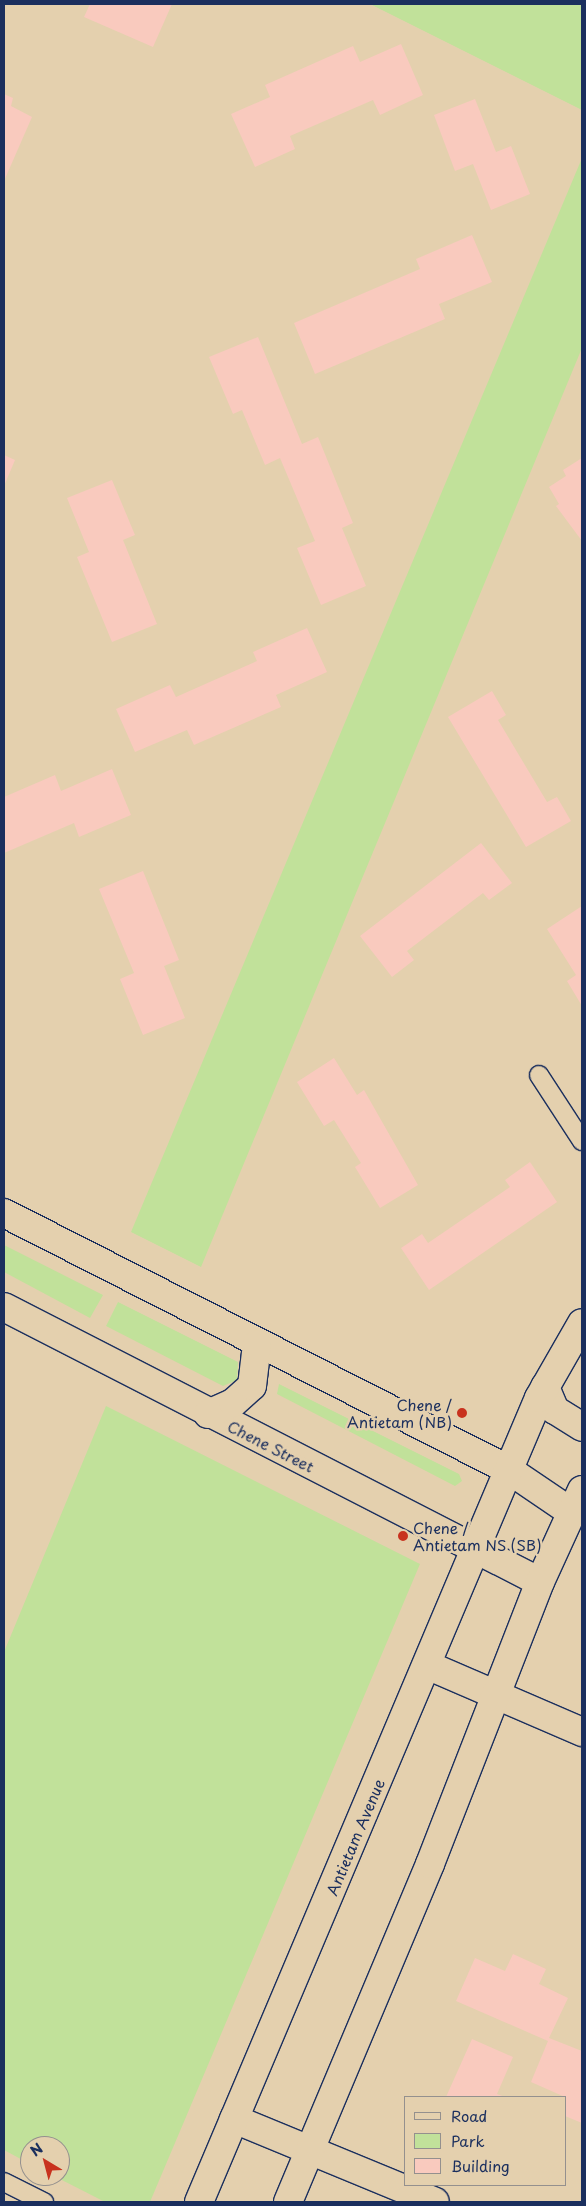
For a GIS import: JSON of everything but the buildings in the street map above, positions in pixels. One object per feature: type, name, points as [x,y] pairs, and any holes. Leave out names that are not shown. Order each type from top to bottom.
[{"type":"street","points":[[4,1213],[257,1344],[509,1470],[576,1501],[540,1582],[430,1864],[288,2202]]},
{"type":"street","name":"Chene Street","points":[[4,1307],[208,1414],[540,1582]]},
{"type":"street","points":[[509,1470],[545,1387],[582,1323]]},
{"type":"street","points":[[208,1414],[233,1403],[252,1386],[257,1344]]},
{"type":"street","points":[[545,1387],[555,1410],[582,1427]]},
{"type":"street","name":"Antietam Avenue","points":[[199,2202],[429,1666],[474,1548],[509,1470]]},
{"type":"street","points":[[429,1666],[582,1732]]},
{"type":"street","points":[[234,2119],[309,2152],[435,2202]]},
{"type":"lane","points":[[539,1075],[582,1141]]},
{"type":"lane","points":[[4,2182],[44,2202]]},
{"type":"green space","points":[[370,4],[582,4],[582,110]]},
{"type":"green space","points":[[582,158],[582,348],[201,1267],[131,1232]]},
{"type":"green space","points":[[4,1245],[103,1295],[90,1318],[4,1272]]},
{"type":"green space","points":[[118,1302],[238,1362],[237,1380],[223,1386],[106,1326]]},
{"type":"green space","points":[[279,1384],[459,1474],[462,1481],[455,1486],[277,1394]]},
{"type":"green space","points":[[106,1406],[420,1564],[150,2202],[105,2202],[70,2184],[70,2136],[20,2136],[20,2159],[4,2150],[4,1652]]},
{"type":"place","name":"Chene / Antietam (NB)","points":[[462,1413]]},
{"type":"place","name":"Chene / Antietam NS (SB)","points":[[403,1536]]}]
